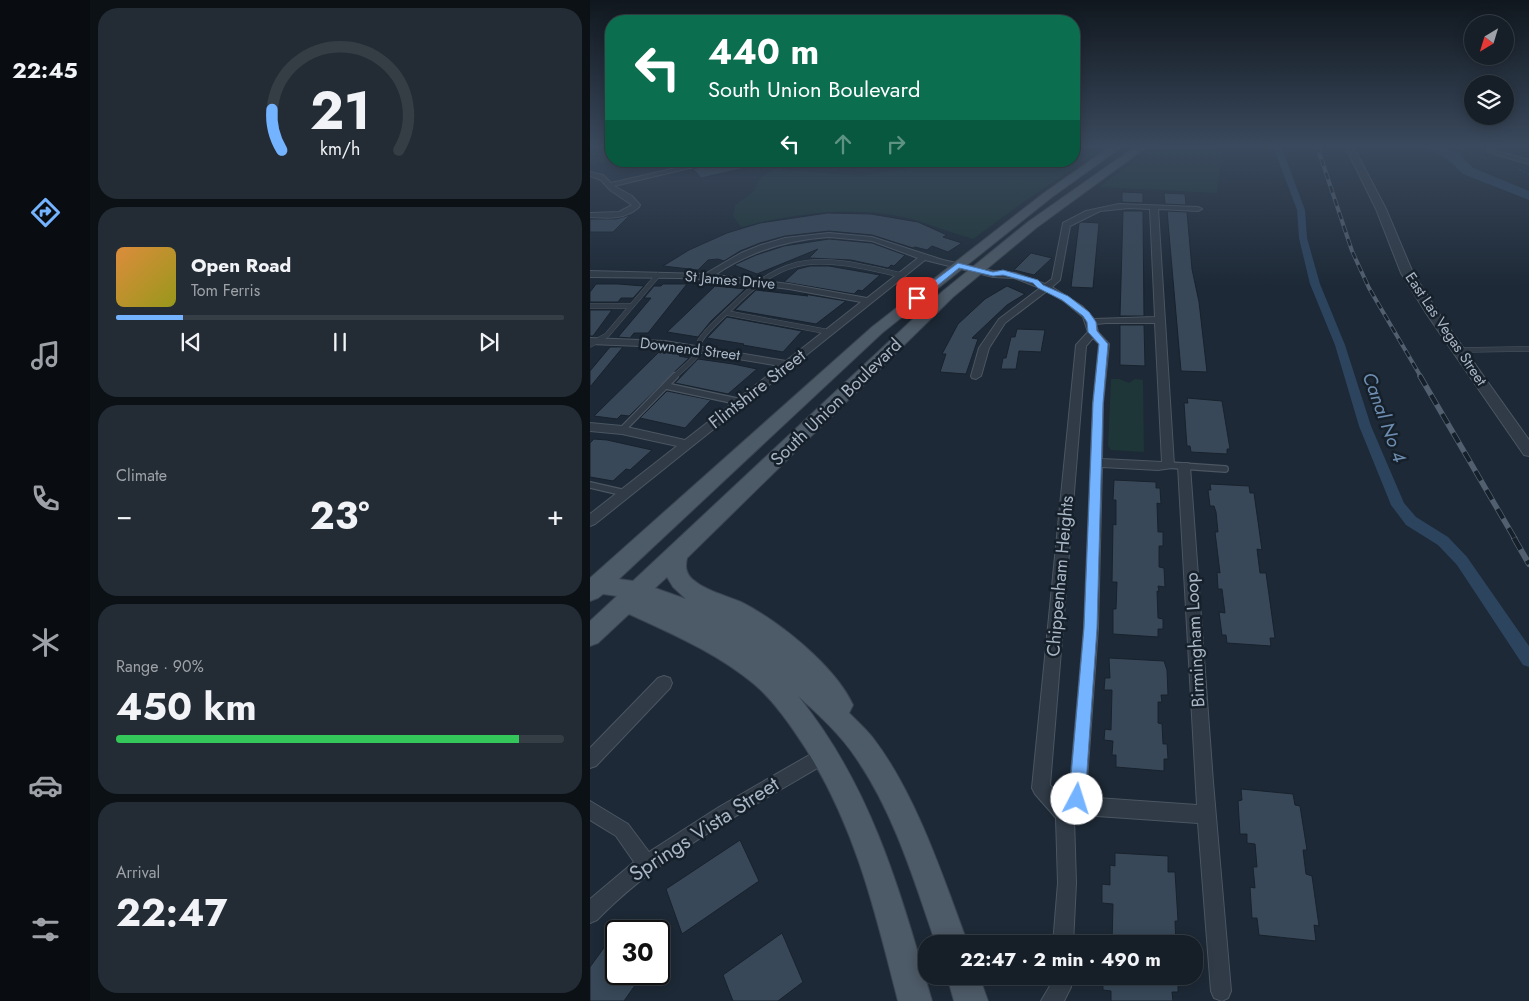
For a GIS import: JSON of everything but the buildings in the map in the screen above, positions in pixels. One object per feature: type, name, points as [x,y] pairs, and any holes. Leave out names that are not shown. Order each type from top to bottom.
[{"type":"main road","name":"South Union Boulevard","points":[[595,588],[877,330],[1051,193]]},
{"type":"main road","name":"South Union Boulevard","points":[[590,636],[948,294],[985,272],[1032,225],[1077,193]]},
{"type":"main road","points":[[678,553],[674,563],[674,572],[689,589],[738,612],[792,649],[820,677],[868,752],[917,849],[949,935]]},
{"type":"main road","points":[[595,588],[691,611],[742,637],[767,654],[812,690],[868,752]]},
{"type":"main road","points":[[632,596],[743,662],[764,678],[797,713],[825,754],[852,801],[867,837],[915,1001]]},
{"type":"main road","points":[[966,985],[971,1001]]},
{"type":"street","points":[[590,215],[619,215],[630,211],[636,205],[630,197],[620,193]]},
{"type":"street","name":"East Las Vegas Street","points":[[1372,193],[1407,273],[1434,316],[1529,451]]},
{"type":"street","points":[[976,376],[984,348],[1002,322],[1043,288],[1056,280],[1066,225],[1082,213],[1105,206],[1198,209]]},
{"type":"street","points":[[1097,463],[1168,465],[1154,207]]},
{"type":"street","name":"Chippenham Heights","points":[[706,277],[726,263],[750,251],[782,241],[810,236],[838,235],[872,239],[894,245],[923,258],[985,272],[997,278],[1029,287],[1043,288],[1065,298],[1086,314],[1092,327],[1104,344],[1098,403],[1091,628],[1077,799]]},
{"type":"street","name":"Flintshire Street","points":[[590,521],[923,258]]},
{"type":"street","name":"St James Drive","points":[[590,274],[706,277],[760,282],[809,289],[868,301]]},
{"type":"street","points":[[1092,327],[1106,320],[1160,320]]},
{"type":"street","name":"Chippenham Heights","points":[[1065,816],[1041,788],[1081,345],[1092,327]]},
{"type":"street","name":"Downend Street","points":[[593,342],[699,347],[788,364]]},
{"type":"street","points":[[590,426],[622,430],[687,444]]},
{"type":"street","name":"Birmingham Loop","points":[[1184,466],[1206,815],[1221,992]]},
{"type":"street","points":[[590,760],[664,683]]},
{"type":"street","name":"Springs Vista Street","points":[[590,913],[625,879],[647,864],[719,817],[825,754]]},
{"type":"street","points":[[1064,935],[1067,883],[1065,816],[1077,799],[1097,808],[1206,815]]},
{"type":"street","points":[[590,810],[622,830],[647,864]]},
{"type":"street","points":[[1051,1001],[1061,985]]},
{"type":"lane","points":[[622,430],[698,353],[699,342],[752,287],[781,269],[809,261],[833,261],[901,275]]},
{"type":"lane","points":[[593,342],[607,335],[658,275]]},
{"type":"lane","points":[[590,306],[630,306]]},
{"type":"lane","points":[[727,313],[829,332]]},
{"type":"lane","points":[[1459,350],[1529,349]]},
{"type":"lane","points":[[666,386],[741,402]]},
{"type":"lane","points":[[1168,465],[1225,469]]},
{"type":"lane","points":[[590,485],[625,493]]},
{"type":"green space","points":[[752,193],[1037,193],[973,239],[908,218],[866,212],[824,212],[782,218],[741,227],[733,216],[735,205]]},
{"type":"green space","points":[[1111,379],[1119,379],[1129,383],[1135,379],[1143,380],[1144,452],[1111,450],[1108,446]]},
{"type":"waterway","name":"Canal No 4","points":[[1295,193],[1301,210],[1303,238],[1315,284],[1340,345],[1365,426],[1398,505],[1411,521],[1443,541],[1462,561],[1529,660]]},
{"type":"waterway","points":[[1521,193],[1529,196]]},
{"type":"railway","points":[[1333,193],[1352,251],[1369,288],[1421,377]]},
{"type":"railway","points":[[1420,376],[1515,539]]},
{"type":"railway","points":[[1514,538],[1529,564]]},
{"type":"route","points":[[917,298],[958,266],[993,274],[1003,273],[1035,281],[1040,286],[1065,298],[1086,314],[1092,322],[1093,332],[1104,344],[1098,403],[1091,628],[1077,799]]}]
